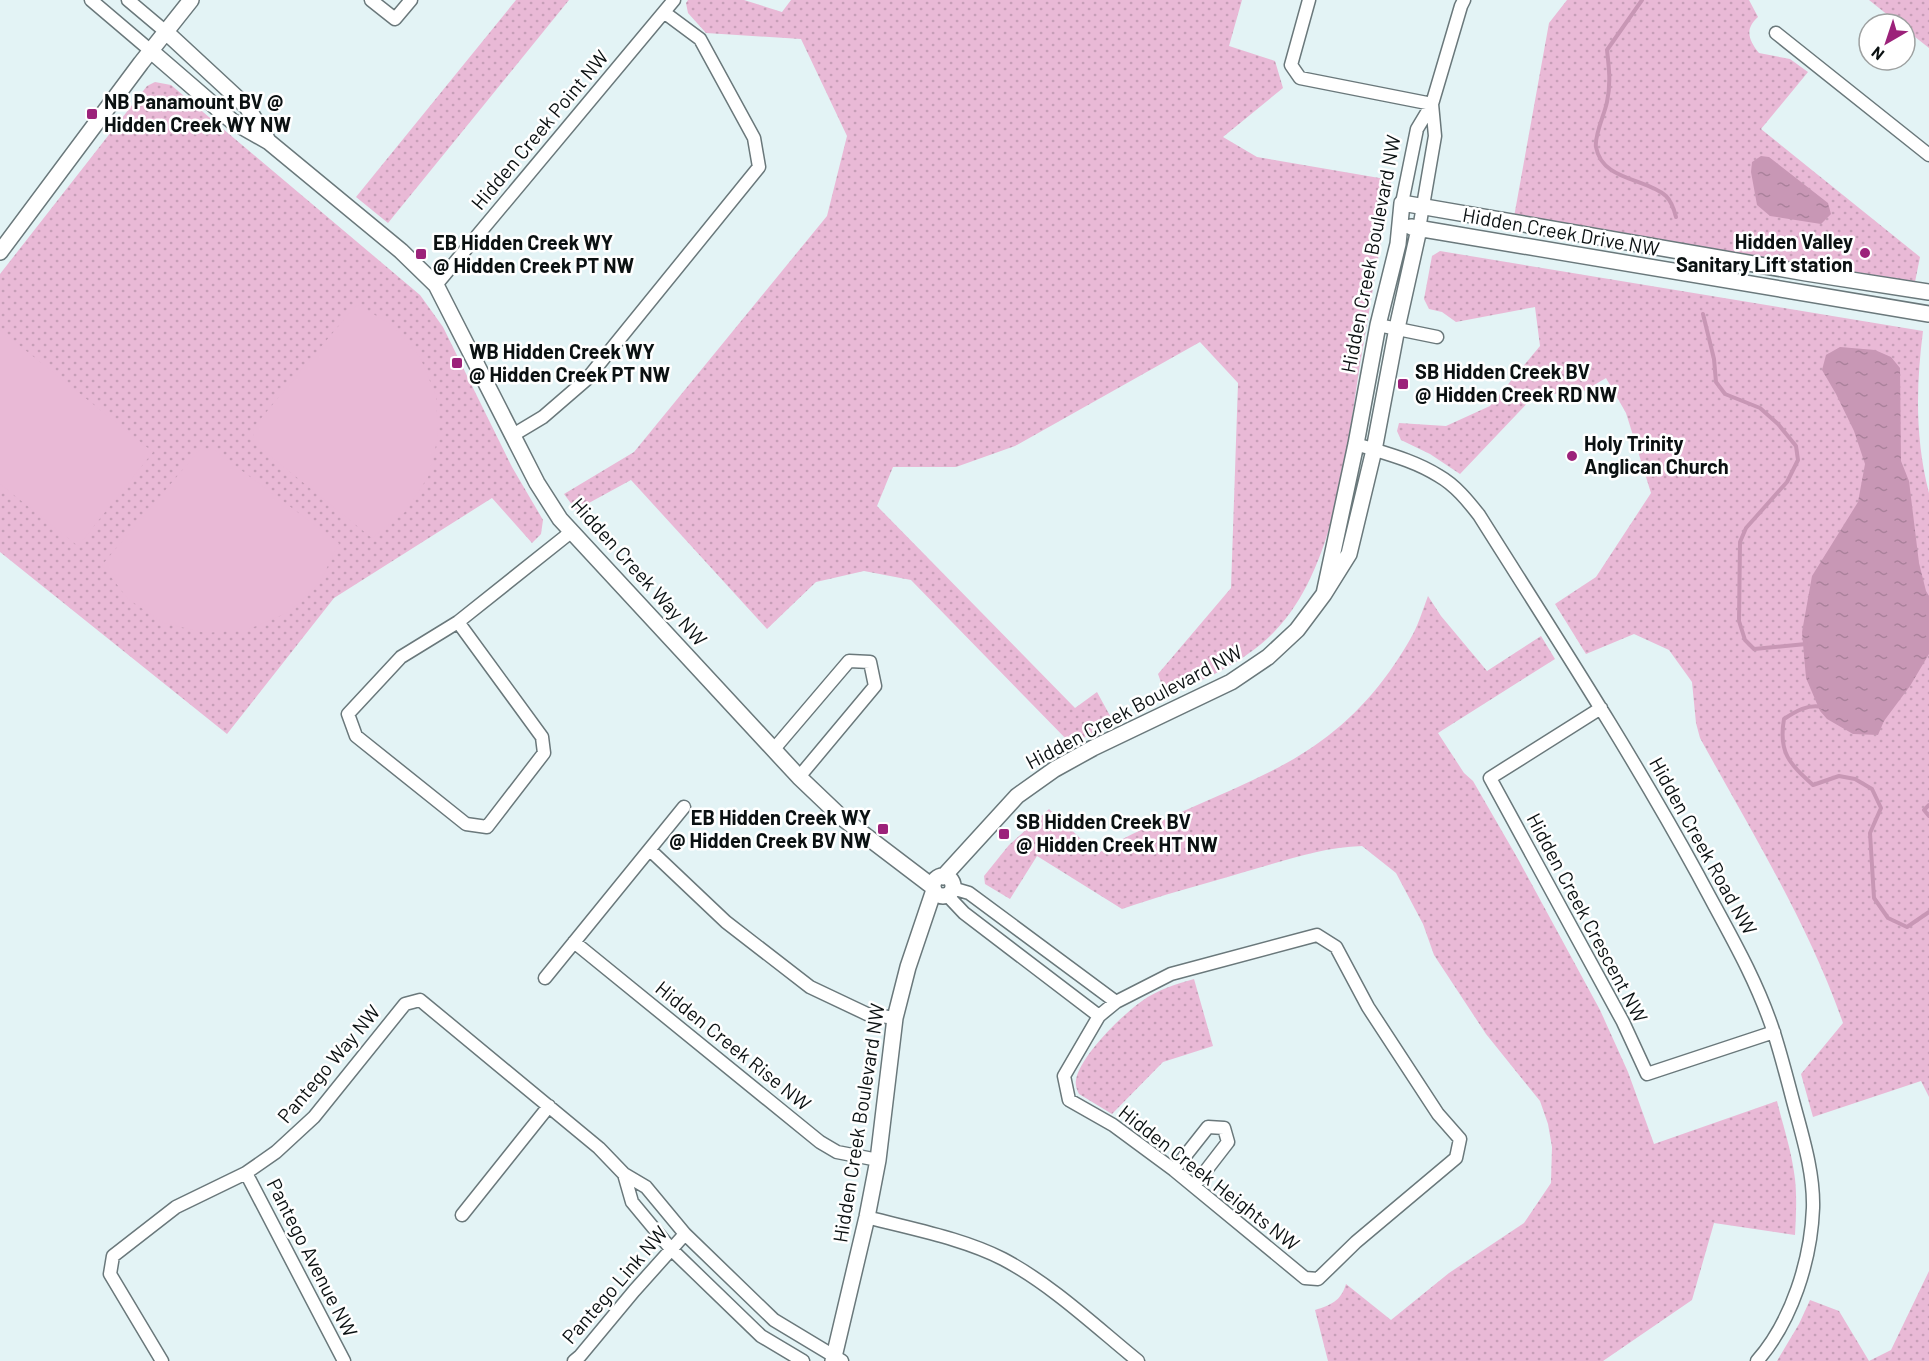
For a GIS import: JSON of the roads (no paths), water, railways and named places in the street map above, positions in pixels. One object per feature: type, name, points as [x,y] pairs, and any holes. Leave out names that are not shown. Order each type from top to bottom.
[{"type":"street","points":[[92,0],[151,51]]},
{"type":"street","points":[[128,0],[166,32]]},
{"type":"street","points":[[0,252],[191,0]]},
{"type":"street","points":[[371,0],[395,19],[408,1]]},
{"type":"street","name":"Hidden Creek Point NW","points":[[436,285],[674,0]]},
{"type":"street","points":[[1309,0],[1291,65],[1300,78],[1432,104],[1464,0]]},
{"type":"street","points":[[513,435],[543,417],[587,379],[759,167],[754,138],[700,39],[665,13]]},
{"type":"street","name":"Hidden Creek Way NW","points":[[166,32],[247,107],[269,142]]},
{"type":"street","points":[[1776,33],[1929,155]]},
{"type":"street","name":"Hidden Creek Way NW","points":[[151,51],[232,121],[269,142],[401,251],[436,285],[537,483],[560,519],[799,777],[869,840],[943,886],[969,893],[1116,1002]]},
{"type":"street","name":"Hidden Creek Boulevard NW","points":[[1324,594],[1400,225],[1402,203],[1417,129],[1432,104]]},
{"type":"street","name":"Hidden Creek Boulevard NW","points":[[836,1359],[878,1160],[895,1018],[908,967],[922,928],[943,886],[963,856],[1017,795],[1055,769],[1093,748],[1231,682],[1268,657],[1297,630],[1324,594],[1349,554],[1374,450],[1396,328],[1423,208],[1435,136],[1432,104]]},
{"type":"street","name":"Hidden Creek Drive NW","points":[[1402,203],[1929,292]]},
{"type":"street","name":"Hidden Creek Drive NW","points":[[1400,225],[1929,314]]},
{"type":"street","points":[[1863,303],[1865,281]]},
{"type":"street","points":[[1378,325],[1437,337]]},
{"type":"street","name":"Hidden Creek Road NW","points":[[1356,444],[1409,461],[1440,476],[1464,497],[1479,515],[1653,793],[1738,950],[1774,1032],[1803,1139],[1810,1172],[1813,1206],[1809,1245],[1794,1297],[1778,1332],[1757,1361]]},
{"type":"street","points":[[458,622],[542,737],[544,753],[487,826],[466,824],[356,736],[348,714],[401,657],[458,622],[571,532]]},
{"type":"street","points":[[774,749],[849,662],[870,662],[875,686],[799,777]]},
{"type":"street","name":"Hidden Creek Crescent NW","points":[[1601,708],[1490,778],[1623,1022],[1647,1074],[1774,1032]]},
{"type":"street","points":[[545,978],[684,807]]},
{"type":"street","points":[[650,850],[726,922],[810,987],[867,1014],[895,1018]]},
{"type":"street","name":"Hidden Creek Way NW","points":[[943,886],[964,913],[1099,1016]]},
{"type":"street","name":"Hidden Creek Heights NW","points":[[1317,934],[1336,947],[1368,1007],[1438,1114],[1460,1139],[1456,1158],[1356,1242],[1318,1279],[1305,1278],[1174,1170],[1113,1125],[1069,1100],[1064,1076],[1099,1016],[1116,1002],[1171,974],[1317,934]]},
{"type":"street","name":"Hidden Creek Rise NW","points":[[574,942],[820,1142],[837,1152],[878,1160]]},
{"type":"street","name":"Pantego Way NW","points":[[162,1361],[110,1274],[113,1256],[176,1207],[246,1173],[276,1152],[314,1117],[405,1004],[420,1000],[599,1148],[624,1174],[646,1187],[685,1234],[774,1320],[836,1359]]},
{"type":"street","points":[[462,1215],[549,1106]]},
{"type":"street","points":[[1174,1170],[1208,1127],[1224,1128],[1228,1142],[1194,1186]]},
{"type":"street","name":"Pantego Avenue NW","points":[[246,1173],[344,1361]]},
{"type":"street","name":"Pantego Way NW","points":[[624,1174],[632,1202],[671,1249],[761,1336],[803,1361]]},
{"type":"street","points":[[867,1217],[949,1239],[1002,1259],[1059,1298],[1138,1361]]},
{"type":"street","name":"Pantego Link NW","points":[[574,1361],[685,1234]]},
{"type":"water","points":[[1761,156],[1769,157],[1828,203],[1831,214],[1821,224],[1770,216],[1757,205],[1751,172],[1752,162]]},
{"type":"water","points":[[1840,347],[1875,350],[1891,357],[1900,368],[1901,461],[1909,481],[1919,563],[1929,596],[1929,654],[1910,686],[1884,721],[1878,735],[1853,734],[1827,719],[1820,711],[1806,678],[1802,632],[1812,576],[1858,502],[1865,464],[1854,431],[1822,370],[1826,355]]},
{"type":"waterway","points":[[1642,0],[1607,50],[1608,95],[1596,147],[1600,158],[1616,173],[1666,196],[1676,217]]},
{"type":"waterway","points":[[1703,314],[1714,359],[1716,382],[1725,394],[1760,408],[1778,424],[1796,446],[1798,460],[1787,482],[1746,528],[1740,542],[1739,621],[1745,640],[1754,649],[1806,644]]},
{"type":"waterway","points":[[1822,707],[1807,707],[1784,719],[1783,741],[1788,757],[1798,771],[1813,785],[1839,776],[1855,779],[1872,789],[1881,808],[1870,833],[1874,898],[1888,918],[1907,927],[1929,912]]},
{"type":"waterway","points":[[1929,805],[1924,810],[1929,816]]},
{"type":"place","name":"NB Panamount BV @ Hidden Creek WY NW","points":[[92,114]]},
{"type":"place","name":"Hidden Valley Sanitary Lift station","points":[[1865,253]]},
{"type":"place","name":"EB Hidden Creek WY @ Hidden Creek PT NW","points":[[421,254]]},
{"type":"place","name":"WB Hidden Creek WY @ Hidden Creek PT NW","points":[[457,363]]},
{"type":"place","name":"SB Hidden Creek BV @ Hidden Creek RD NW","points":[[1403,384]]},
{"type":"place","name":"Holy Trinity Anglican Church","points":[[1572,456]]},
{"type":"place","name":"EB Hidden Creek WY @ Hidden Creek BV NW","points":[[883,829]]},
{"type":"place","name":"SB Hidden Creek BV @ Hidden Creek HT NW","points":[[1004,834]]}]
